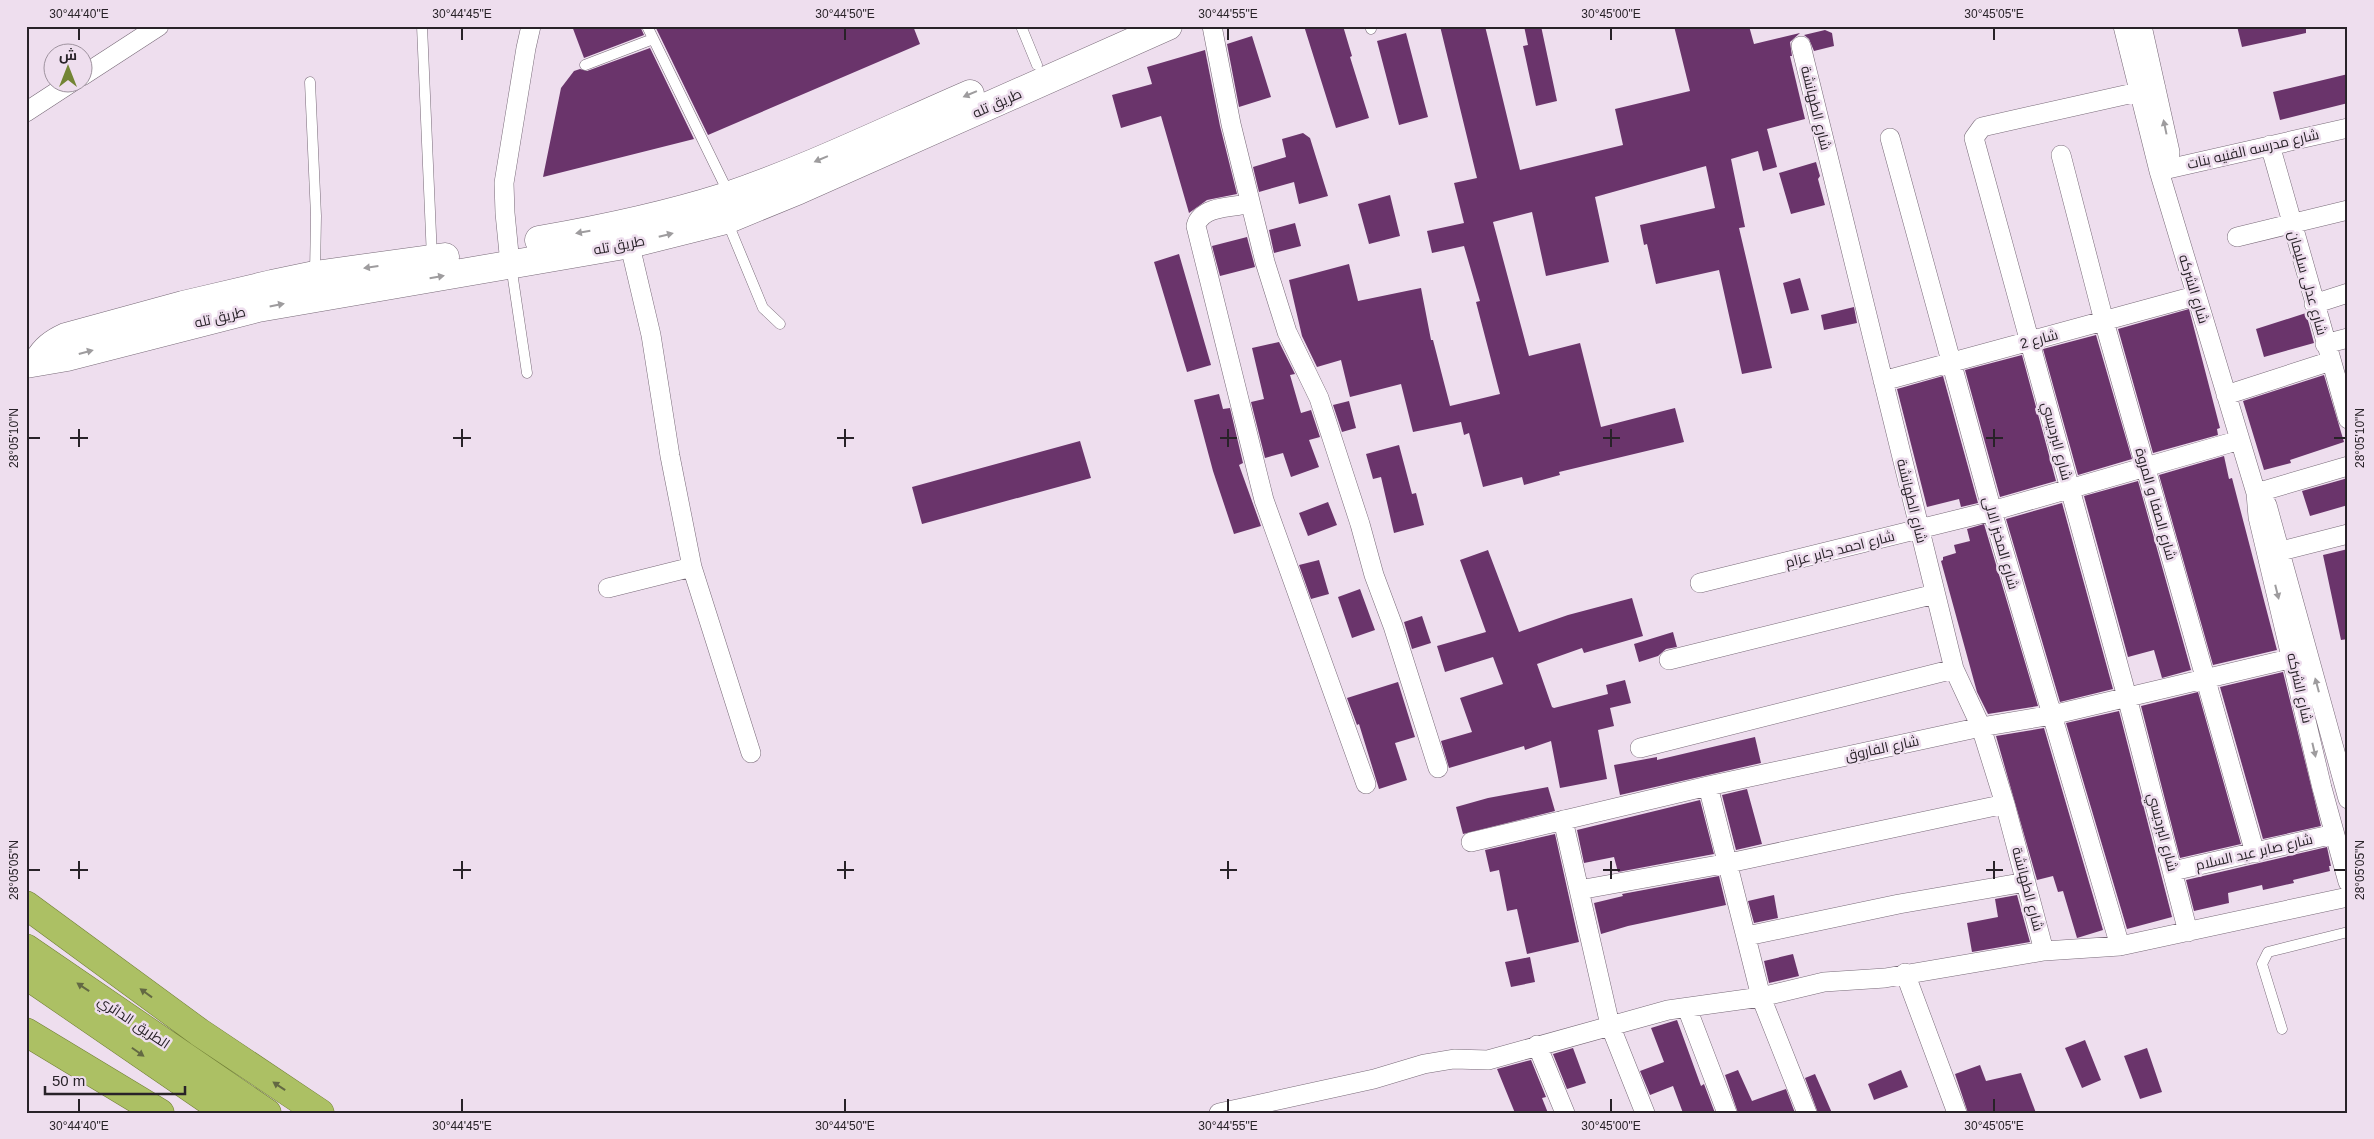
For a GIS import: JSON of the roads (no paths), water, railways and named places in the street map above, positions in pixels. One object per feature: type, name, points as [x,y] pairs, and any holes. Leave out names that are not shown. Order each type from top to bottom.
[{"type":"highway","points":[[26,905],[199,1032],[320,1113]]},
{"type":"highway","name":"الطريق الدائري","points":[[26,948],[268,1113]]},
{"type":"highway","name":"الطريق الدائري","points":[[26,974],[227,1113]]},
{"type":"highway","points":[[26,1032],[160,1113]]},
{"type":"main road","name":"طريق تله","points":[[728,207],[792,171],[1038,65],[1077,58],[1127,26]]},
{"type":"main road","name":"طريق تله","points":[[32,362],[67,357],[258,308],[509,255],[627,234],[728,207],[775,201],[1077,58],[1168,26]]},
{"type":"main road","name":"طريق تله","points":[[32,362],[45,350],[66,337],[227,294],[315,275],[432,259],[509,255]]},
{"type":"street","points":[[92,70],[159,26]]},
{"type":"street","points":[[509,255],[504,205],[506,161],[526,48],[532,26]]},
{"type":"street","points":[[1212,26],[1249,204],[1287,332],[1319,398],[1360,524],[1374,575],[1393,626],[1438,768]]},
{"type":"street","points":[[2123,26],[2170,152],[2169,160],[2159,171]]},
{"type":"street","points":[[2142,26],[2147,89]]},
{"type":"street","name":"شارع الطهانشة","points":[[1801,46],[1954,669],[1981,727],[2005,804],[2044,951]]},
{"type":"street","name":"شارع البرديسي","points":[[2147,89],[1982,127],[1974,138],[2127,697],[2188,932]]},
{"type":"street","points":[[26,112],[57,92]]},
{"type":"street","name":"شارع مدرسه الفنيه بنات","points":[[2159,171],[2348,128]]},
{"type":"street","name":"شارع المخبز الالى","points":[[1890,138],[1992,511],[2120,946]]},
{"type":"street","name":"شارع عدلى سليمان","points":[[2270,145],[2348,419]]},
{"type":"street","name":"شارع الصفا و المروة","points":[[2061,155],[2104,321],[2255,853]]},
{"type":"street","name":"شارع الشركه","points":[[2159,171],[2195,296],[2256,493],[2257,511],[2274,553],[2346,787]]},
{"type":"street","points":[[1249,204],[1206,212],[1197,219],[1196,226],[1264,500],[1366,784]]},
{"type":"street","points":[[2237,237],[2348,210]]},
{"type":"street","points":[[627,234],[650,335],[670,456],[692,567],[752,753]]},
{"type":"street","points":[[2314,304],[2348,293]]},
{"type":"street","name":"شارع 2","points":[[1883,381],[2195,296]]},
{"type":"street","points":[[2226,395],[2328,353],[2348,338]]},
{"type":"street","name":"شارع احمد جابر عزام","points":[[1700,583],[1992,511],[2240,440]]},
{"type":"street","points":[[2256,493],[2348,466]]},
{"type":"street","points":[[2274,553],[2348,534]]},
{"type":"street","name":"شارع الشركه","points":[[2274,553],[2293,658],[2322,788],[2348,882]]},
{"type":"street","points":[[608,588],[692,567]]},
{"type":"street","points":[[1669,660],[1936,594]]},
{"type":"street","name":"شارع الفاروق","points":[[1471,842],[1708,786],[1981,727],[2052,715],[2293,658]]},
{"type":"street","points":[[1640,748],[1954,669]]},
{"type":"street","points":[[1708,786],[1729,863],[1761,997],[1806,1113]]},
{"type":"street","points":[[2322,788],[2346,787]]},
{"type":"street","points":[[1579,890],[1729,863],[2005,804]]},
{"type":"street","points":[[1563,820],[1610,1025],[1645,1113]]},
{"type":"street","name":"شارع صابر عبد السلام","points":[[2173,870],[2334,834]]},
{"type":"street","points":[[1746,936],[1899,904],[2026,882]]},
{"type":"street","points":[[1219,1113],[1374,1079],[1424,1064],[1454,1059],[1488,1060],[1668,1010],[1761,997],[1824,982],[1885,978],[2044,951],[2120,946],[2348,897]]},
{"type":"street","points":[[1905,974],[1957,1113]]},
{"type":"street","points":[[1687,1008],[1727,1113]]},
{"type":"street","points":[[1538,1045],[1565,1113]]},
{"type":"lane","points":[[422,26],[432,259]]},
{"type":"lane","points":[[647,26],[728,207],[763,308],[780,324]]},
{"type":"lane","points":[[1021,26],[1038,65]]},
{"type":"lane","points":[[585,65],[653,39]]},
{"type":"lane","points":[[310,82],[316,216],[315,275]]},
{"type":"lane","points":[[509,255],[527,373]]},
{"type":"lane","points":[[2282,1029],[2262,964],[2263,958],[2268,952],[2348,932]]}]
